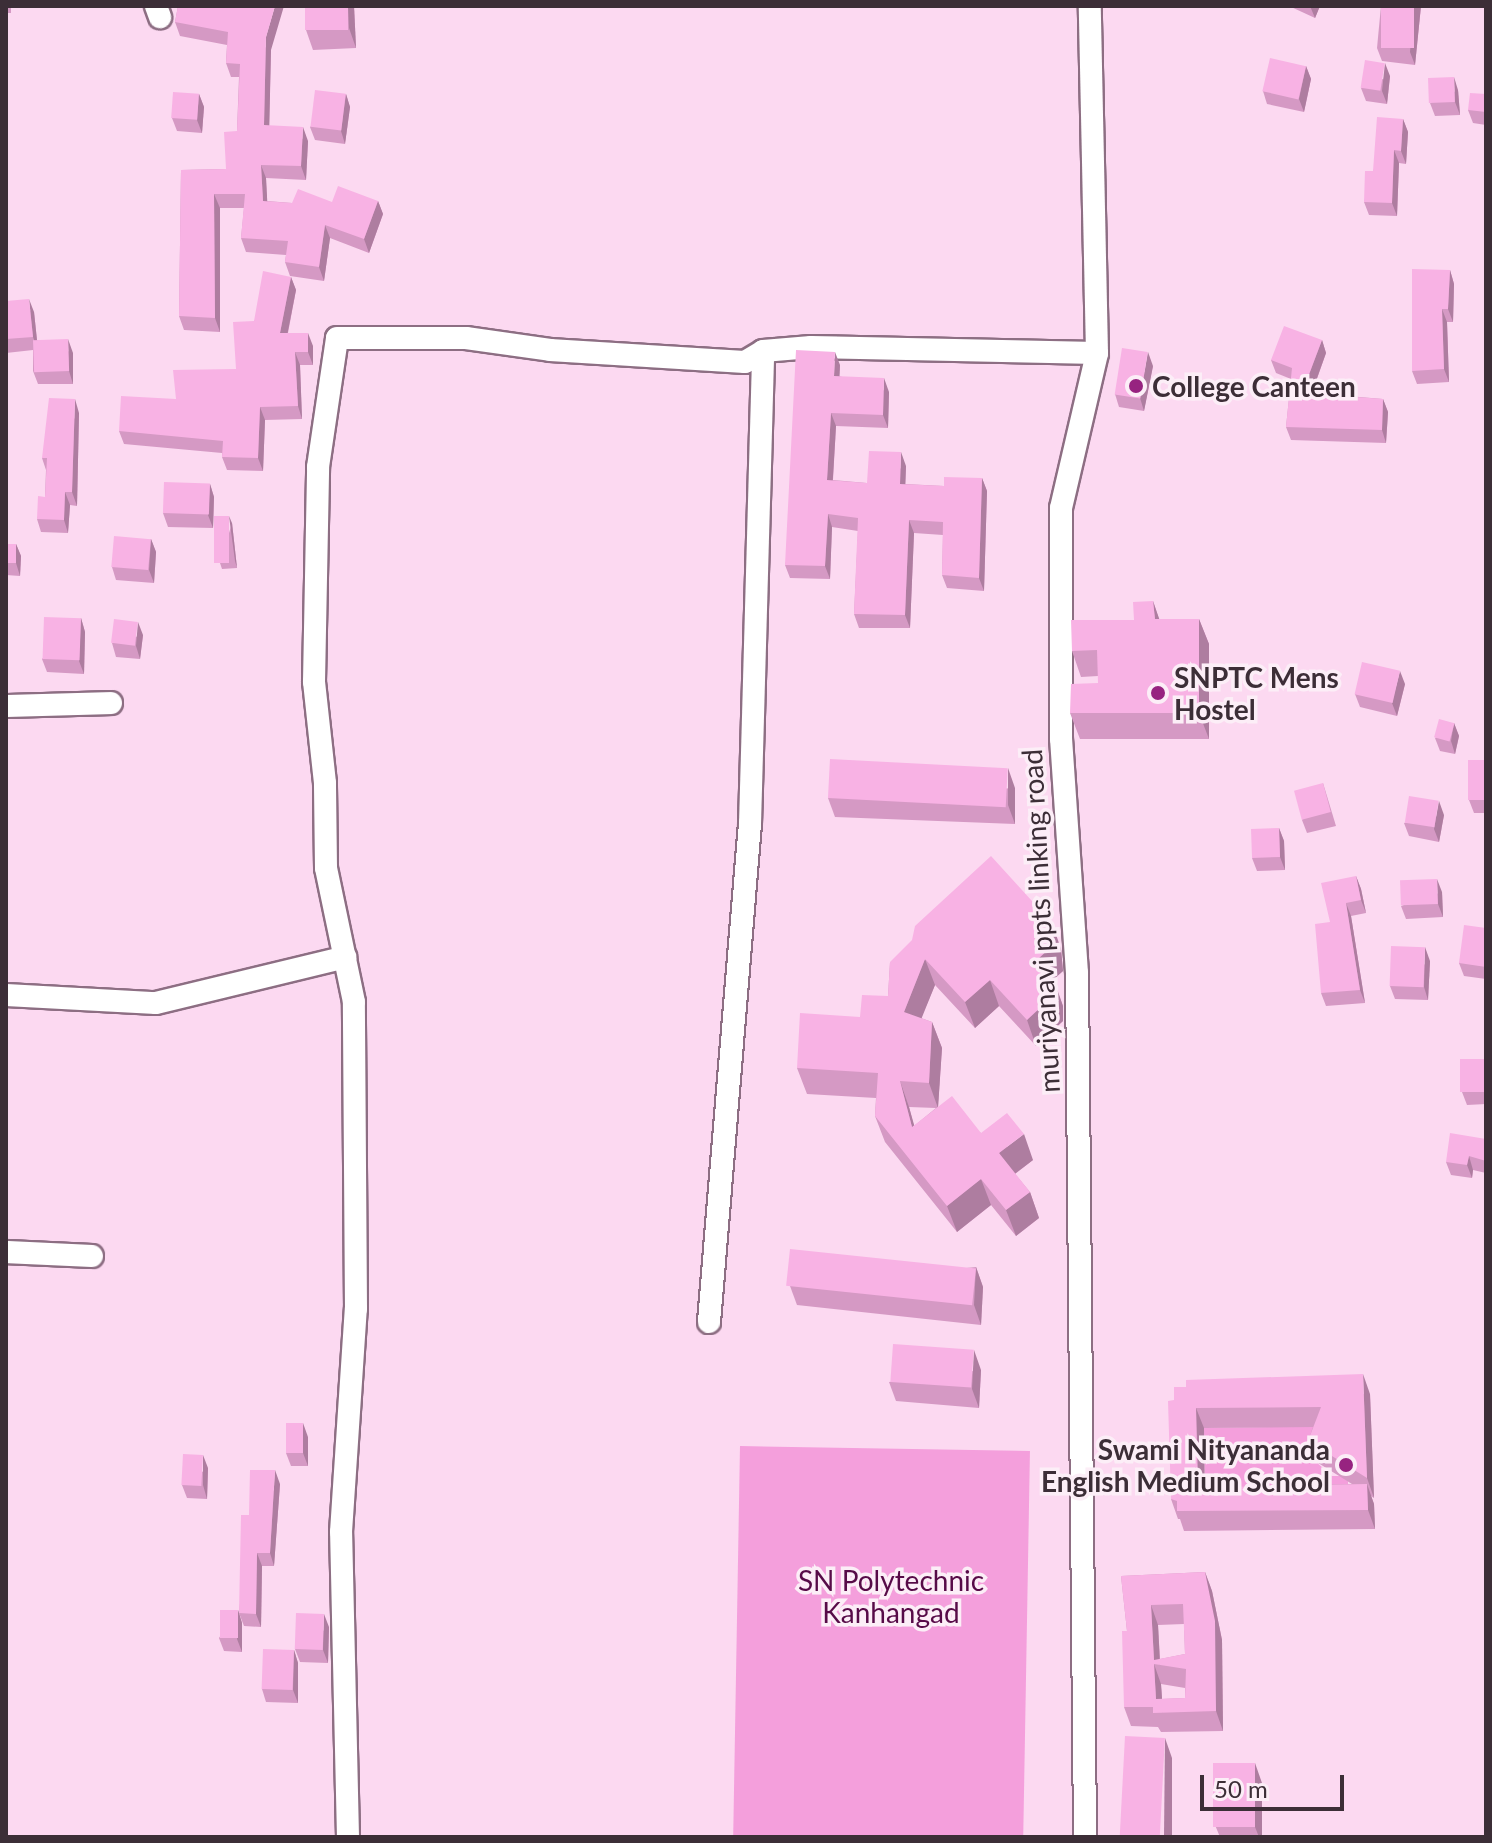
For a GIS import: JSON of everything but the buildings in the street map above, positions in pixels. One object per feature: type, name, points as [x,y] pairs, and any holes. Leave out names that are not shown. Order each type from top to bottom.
[{"type":"street","name":"muriyanavi ppts linking road","points":[[1085,1837],[1077,973],[1061,739],[1061,508],[1097,353],[1090,6]]},
{"type":"street","points":[[348,1837],[341,1532],[357,1275],[350,1043],[354,1002],[326,868],[325,783],[314,682],[318,467],[337,338],[466,338],[550,350],[745,362],[763,351],[1097,353]]},
{"type":"street","points":[[709,1322],[750,824],[763,351]]},
{"type":"street","points":[[6,706],[111,703]]},
{"type":"street","points":[[6,995],[156,1003],[346,957]]},
{"type":"street","points":[[6,1252],[92,1256]]},
{"type":"green space","points":[[1344,1426],[1315,1461],[1332,1476],[1348,1476],[1348,1504],[1205,1506],[1204,1428]]},
{"type":"green space","name":"SN Polytechnic Kanhangad","points":[[740,1446],[1030,1451],[1023,1837],[733,1837]]},
{"type":"place","name":"College Canteen","points":[[1136,386]]},
{"type":"place","name":"SNPTC Mens Hostel","points":[[1158,693]]},
{"type":"place","name":"Swami Nityananda English Medium School","points":[[1346,1465]]}]
